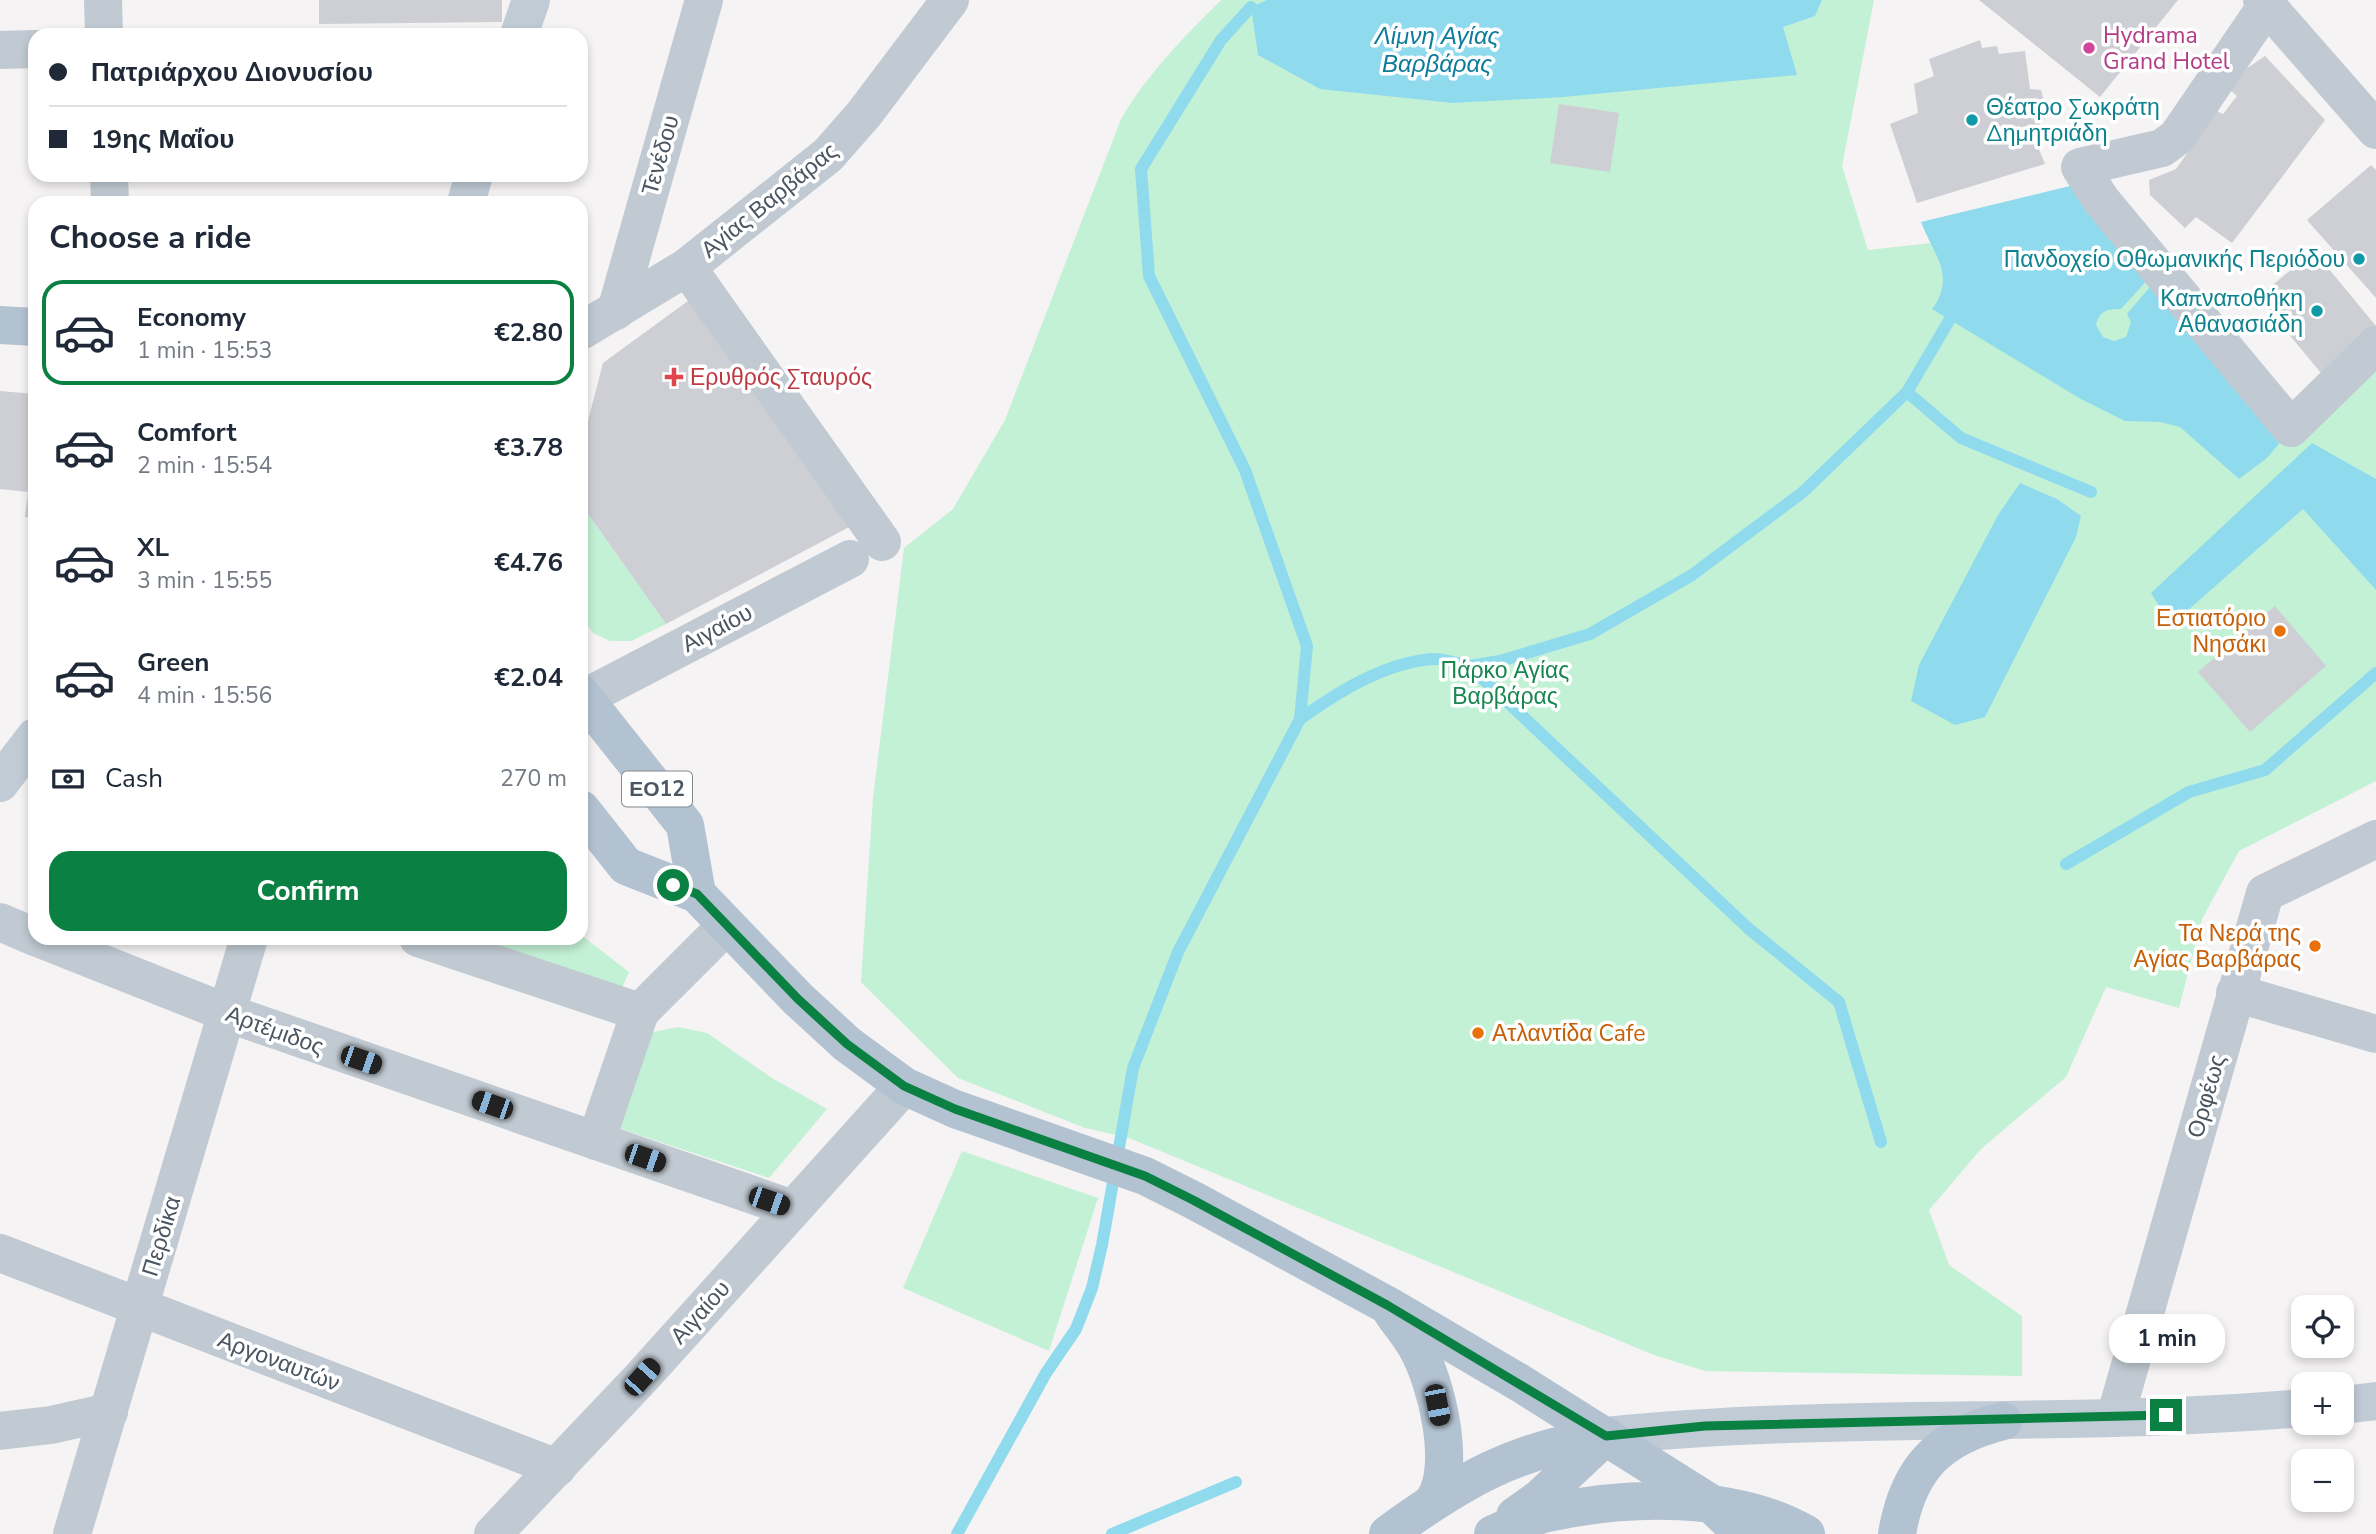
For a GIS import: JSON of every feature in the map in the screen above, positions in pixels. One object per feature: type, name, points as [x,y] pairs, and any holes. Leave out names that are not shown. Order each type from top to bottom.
[{"type":"main road","points":[[521,28],[531,0]]},
{"type":"main road","points":[[0,325],[28,327]]},
{"type":"main road","name":"ΕΟ12","points":[[588,702],[685,825],[697,894]]},
{"type":"main road","points":[[0,783],[28,746]]},
{"type":"main road","name":"ΕΟ12","points":[[588,821],[626,866],[697,894],[837,1035],[904,1086],[945,1106],[1145,1176],[1387,1305],[1606,1436],[1709,1503],[1743,1534]]},
{"type":"main road","points":[[1387,1305],[1418,1349],[1437,1405],[1443,1458],[1441,1481],[1434,1500]]},
{"type":"main road","points":[[2354,1404],[2376,1401]]},
{"type":"main road","points":[[1388,1534],[1434,1500],[1497,1465],[1556,1444],[1606,1436],[1705,1426],[2115,1418],[2291,1409]]},
{"type":"main road","points":[[1897,1534],[1904,1500],[1919,1471],[1942,1446],[1971,1429],[2003,1421]]},
{"type":"main road","points":[[1491,1534],[1540,1498],[1606,1436]]},
{"type":"main road","points":[[1491,1534],[1545,1513],[1594,1506],[1667,1500],[1709,1503]]},
{"type":"main road","name":"ΕΟ12","points":[[1709,1503],[1791,1525],[1806,1534]]},
{"type":"street","points":[[103,0],[104,28]]},
{"type":"street","name":"Τενέδου","points":[[616,311],[704,0]]},
{"type":"street","name":"Αγίας Βαρβάρας","points":[[588,327],[687,267],[828,155],[864,114],[950,0]]},
{"type":"street","points":[[2376,130],[2264,3],[2177,137],[2162,148],[2080,167],[2101,200],[2291,428],[2376,345]]},
{"type":"street","points":[[0,50],[28,49]]},
{"type":"street","name":"Αιγαίου","points":[[588,693],[866,550],[687,267]]},
{"type":"street","name":"Ορφέως","points":[[2115,1418],[2265,893],[2376,839]]},
{"type":"street","name":"Αρτέμιδος","points":[[0,922],[28,934]]},
{"type":"street","points":[[596,1141],[640,1012],[726,926]]},
{"type":"street","name":"Αρτέμιδος","points":[[56,945],[227,1013],[793,1209]]},
{"type":"street","name":"Περδίκα","points":[[72,1534],[247,945]]},
{"type":"street","points":[[439,945],[640,1012]]},
{"type":"street","points":[[2235,993],[2376,1034]]},
{"type":"street","name":"Αιγαίου","points":[[494,1534],[904,1086]]},
{"type":"street","name":"Αργοναυτών","points":[[0,1253],[557,1468]]},
{"type":"street","points":[[0,1431],[51,1425],[108,1412]]},
{"type":"green space","name":"Πάρκο Αγίας Βαρβάρας","points":[[1221,0],[1874,0],[1842,166],[1868,250],[1940,242],[2101,200],[2291,428],[2376,357],[2376,781],[2239,851],[2202,919],[2179,1008],[2106,987],[2066,1077],[1981,1149],[1929,1210],[1949,1265],[2022,1316],[2022,1376],[1705,1371],[1654,1355],[1129,1138],[1085,1128],[958,1078],[861,982],[873,798],[904,548],[953,509],[1005,420],[1121,119],[1155,71]]},
{"type":"green space","points":[[588,514],[666,624],[631,641],[610,641],[593,633],[588,626]]},
{"type":"green space","points":[[588,940],[629,972],[622,988],[496,945],[588,945]]},
{"type":"green space","points":[[678,1027],[707,1033],[772,1078],[827,1109],[769,1178],[612,1126],[649,1033]]},
{"type":"green space","points":[[962,1151],[1098,1198],[1049,1351],[903,1288]]},
{"type":"water","name":"Λίμνη Αγίας Βαρβάρας","points":[[1267,0],[1822,0],[1815,16],[1783,27],[1797,75],[1563,97],[1453,103],[1320,89],[1258,55],[1251,7]]},
{"type":"water","points":[[2074,185],[2150,277],[2121,309],[2102,313],[2096,325],[2103,337],[2114,341],[2126,337],[2131,322],[2127,314],[2155,281],[2283,439],[2267,458],[2239,479],[2180,427],[2160,422],[2125,421],[2079,398],[1932,309],[1943,286],[1943,275],[1921,222]]},
{"type":"water","points":[[2312,443],[2376,479],[2376,590],[2303,509],[2171,625],[2151,593]]},
{"type":"water","points":[[2020,483],[2057,499],[2081,516],[2076,537],[1985,717],[1955,725],[1911,701],[1919,665],[1998,515]]},
{"type":"building","points":[[319,0],[502,0],[502,22],[319,24]]},
{"type":"building","name":"Hydrama Grand Hotel","points":[[1979,0],[2178,0],[2100,97]]},
{"type":"building","name":"Θέατρο Σωκράτη Δημητριάδη","points":[[1980,40],[1982,48],[1997,46],[1999,54],[2025,51],[2030,89],[2041,90],[2048,116],[2032,132],[2045,164],[1917,203],[1890,124],[1918,113],[1914,84],[1934,76],[1929,59]]},
{"type":"building","points":[[2265,56],[2325,120],[2232,243],[2196,217],[2185,228],[2150,195],[2149,180],[2176,169],[2217,111],[2223,114],[2237,96],[2230,90],[2243,71]]},
{"type":"building","points":[[1559,104],[1619,113],[1610,172],[1550,163]]},
{"type":"building","name":"Πανδοχείο Οθωμανικής Περιόδου","points":[[2371,165],[2376,170],[2376,298],[2307,220]]},
{"type":"building","name":"Καπναποθήκη Αθανασιάδη","points":[[2314,251],[2376,326],[2321,373],[2258,297]]},
{"type":"building","points":[[692,298],[855,524],[666,624],[588,514],[588,421],[603,363]]},
{"type":"building","points":[[0,391],[28,393],[28,492],[0,489]]},
{"type":"building","points":[[28,492],[28,517],[25,517]]},
{"type":"building","points":[[2275,606],[2326,666],[2250,732],[2198,672]]},
{"type":"waterway","points":[[957,1534],[1046,1373],[1076,1329],[1092,1288],[1102,1245],[1133,1068],[1178,952],[1300,719],[1307,646],[1245,470],[1149,276],[1141,169],[1221,40],[1251,7]]},
{"type":"waterway","points":[[1469,666],[1500,661],[1590,634],[1692,575],[1803,492],[1907,392],[1950,319]]},
{"type":"waterway","points":[[1907,392],[1961,438],[2091,492]]},
{"type":"waterway","points":[[1300,719],[1362,680],[1396,666],[1436,659],[1469,666],[1749,929],[1839,1002],[1881,1142]]},
{"type":"waterway","points":[[2066,864],[2189,792],[2265,770],[2376,673]]},
{"type":"waterway","points":[[1112,1534],[1236,1482]]},
{"type":"place","name":"Hydrama Grand Hotel","points":[[2089,48]]},
{"type":"place","name":"Θέατρο Σωκράτη Δημητριάδη","points":[[1972,120]]},
{"type":"place","name":"Πανδοχείο Οθωμανικής Περιόδου","points":[[2359,259]]},
{"type":"place","name":"Καπναποθήκη Αθανασιάδη","points":[[2317,311]]},
{"type":"place","name":"Ερυθρός Σταυρός","points":[[674,377]]},
{"type":"place","name":"Εστιατόριο Νησάκι","points":[[2280,631]]},
{"type":"place","name":"Τα Νερά της Αγίας Βαρβάρας","points":[[2315,946]]},
{"type":"place","name":"Ατλαντίδα Cafe","points":[[1478,1033]]},
{"type":"route","points":[[673,885],[697,894],[745,947],[798,999],[847,1044],[904,1086],[936,1102],[1145,1176],[1387,1305],[1606,1436],[1705,1426],[2003,1421],[2166,1415]]}]
